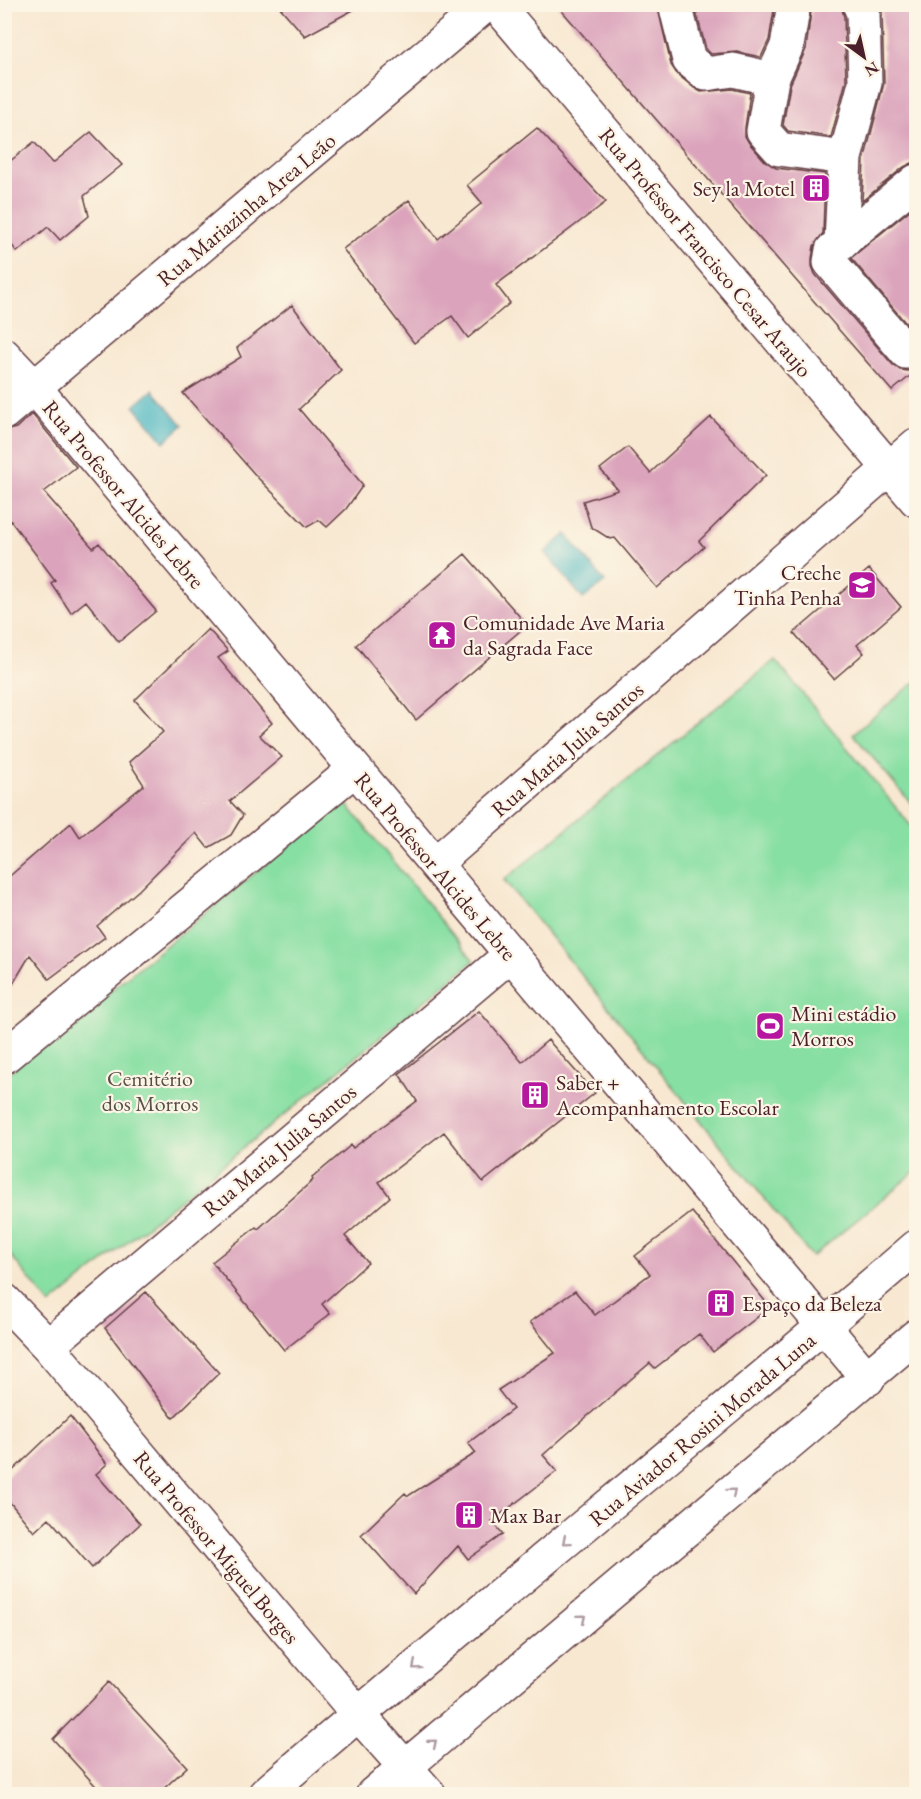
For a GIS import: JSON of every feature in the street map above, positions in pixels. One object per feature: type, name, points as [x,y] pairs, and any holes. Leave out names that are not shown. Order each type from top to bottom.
[{"type":"street","name":"Rua Mariazinha Area Leão","points":[[4,413],[487,4]]},
{"type":"street","name":"Rua Professor Francisco Cesar Araujo","points":[[496,4],[916,500]]},
{"type":"street","points":[[675,4],[689,60],[706,74],[733,70],[772,79]]},
{"type":"street","points":[[794,4],[787,46],[772,79],[763,131],[779,149],[845,159]]},
{"type":"street","points":[[841,243],[845,159],[865,83],[863,13],[859,4]]},
{"type":"street","points":[[916,181],[832,250],[830,262],[906,352],[916,344]]},
{"type":"street","name":"Rua Professor Alcides Lebre","points":[[4,355],[35,388],[868,1379]]},
{"type":"street","name":"Rua Maria Julia Santos","points":[[435,864],[916,445]]},
{"type":"street","points":[[4,1057],[355,769]]},
{"type":"street","name":"Rua Maria Julia Santos","points":[[48,1346],[510,955]]},
{"type":"street","name":"Rua Aviador Rosini Morada Luna","points":[[265,1794],[823,1328],[916,1247]]},
{"type":"street","name":"Rua Professor Miguel Borges","points":[[4,1300],[48,1346],[358,1714],[429,1794]]},
{"type":"street","points":[[373,1794],[868,1379],[916,1336]]},
{"type":"green space","name":"Mini estádio Morros","points":[[775,660],[916,832],[916,1171],[812,1257],[504,880]]},
{"type":"green space","points":[[916,681],[916,809],[853,734]]},
{"type":"green space","name":"Cemitério dos Morros","points":[[344,801],[474,961],[50,1305],[5,1248],[5,1076]]},
{"type":"water","points":[[153,390],[183,425],[164,442],[134,406]]},
{"type":"water","points":[[566,534],[605,582],[583,599],[545,552]]},
{"type":"building","points":[[277,4],[364,4],[305,36]]},
{"type":"building","points":[[556,4],[657,4],[671,65],[677,74],[701,92],[732,89],[750,93],[745,136],[765,161],[776,168],[825,174],[823,233],[814,246],[812,259],[815,274],[892,364],[900,370],[908,371],[916,367],[916,371],[892,391]]},
{"type":"building","points":[[694,4],[775,4],[769,40],[761,57],[737,52],[711,54],[706,49]]},
{"type":"building","points":[[812,4],[841,4],[844,17],[846,81],[831,137],[788,131],[783,125],[790,85],[806,49]]},
{"type":"building","points":[[880,4],[916,4],[916,163],[904,167],[862,201],[864,161],[884,83]]},
{"type":"building","points":[[537,128],[606,202],[496,285],[510,303],[468,338],[452,316],[414,343],[343,249],[409,200],[438,239],[482,203],[467,185]]},
{"type":"building","points":[[91,132],[122,165],[84,196],[89,216],[60,240],[48,227],[17,252],[4,235],[4,166],[34,142],[53,163]]},
{"type":"building","points":[[916,205],[916,326],[909,327],[851,258]]},
{"type":"building","points":[[292,305],[341,370],[299,409],[363,485],[346,509],[327,527],[319,520],[307,527],[258,478],[183,393],[241,357],[237,348]]},
{"type":"building","points":[[32,414],[76,467],[44,492],[93,548],[99,543],[156,611],[119,642],[86,601],[71,613],[51,583],[55,580],[4,512],[4,431],[16,428]]},
{"type":"building","points":[[711,417],[766,475],[699,541],[704,547],[657,588],[615,538],[610,539],[591,527],[583,501],[618,490],[600,469],[628,447],[650,473]]},
{"type":"building","name":"Comunidade Ave Maria da Sagrada Face","points":[[465,554],[527,625],[416,720],[356,645]]},
{"type":"building","points":[[869,569],[901,607],[857,645],[864,653],[834,679],[794,633]]},
{"type":"building","points":[[208,629],[228,651],[218,658],[272,723],[259,735],[282,757],[230,801],[243,815],[231,835],[208,848],[196,833],[139,890],[97,926],[105,937],[49,979],[30,955],[4,999],[4,881],[71,823],[80,837],[144,785],[129,762],[163,732],[135,700]]},
{"type":"building","points":[[479,1011],[522,1062],[548,1040],[595,1093],[483,1182],[444,1132],[379,1182],[390,1197],[345,1236],[368,1263],[322,1304],[330,1314],[284,1350],[212,1262],[256,1227],[258,1229],[351,1145],[353,1148],[417,1101],[399,1074]]},
{"type":"building","points":[[692,1212],[770,1307],[713,1352],[699,1334],[655,1368],[650,1363],[543,1455],[557,1471],[492,1521],[503,1534],[468,1559],[458,1546],[414,1594],[361,1535],[405,1493],[408,1496],[476,1453],[468,1443],[513,1409],[498,1390],[555,1353],[530,1322],[575,1291],[595,1315],[650,1274],[635,1256]]},
{"type":"building","points":[[146,1292],[219,1373],[173,1418],[105,1328]]},
{"type":"building","points":[[70,1416],[107,1464],[96,1474],[140,1524],[92,1568],[49,1518],[34,1532],[4,1495],[4,1479]]},
{"type":"building","points":[[109,1682],[187,1767],[158,1794],[103,1794],[53,1739]]},
{"type":"place","name":"Sey la Motel","points":[[816,188]]},
{"type":"place","name":"Creche Tinha Penha","points":[[862,585]]},
{"type":"place","name":"Comunidade Ave Maria da Sagrada Face","points":[[442,635]]},
{"type":"place","name":"Mini estádio Morros","points":[[770,1026]]},
{"type":"place","name":"Saber + Acompanhamento Escolar","points":[[535,1095]]},
{"type":"place","name":"Espaço da Beleza","points":[[721,1303]]},
{"type":"place","name":"Max Bar","points":[[469,1515]]}]
